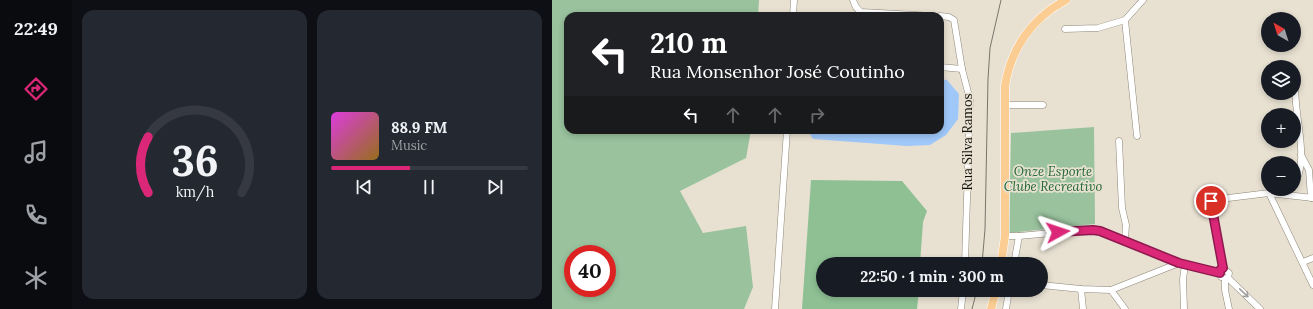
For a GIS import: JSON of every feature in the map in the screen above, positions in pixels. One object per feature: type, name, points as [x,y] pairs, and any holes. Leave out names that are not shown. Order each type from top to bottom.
[{"type":"main road","points":[[1002,257],[1005,236],[1005,86],[1007,72],[1020,42],[1035,22],[1053,7],[1066,0]]},
{"type":"main road","points":[[990,309],[994,297]]},
{"type":"street","points":[[793,12],[794,0]]},
{"type":"street","points":[[853,0],[856,8],[862,12]]},
{"type":"street","points":[[1064,29],[1098,28],[1124,20],[1143,0]]},
{"type":"street","name":"Rua Silva Ramos","points":[[944,16],[954,20],[962,69],[970,100],[965,257]]},
{"type":"street","points":[[1124,20],[1137,136]]},
{"type":"street","points":[[944,68],[962,69]]},
{"type":"street","points":[[1296,100],[1301,155],[1309,170],[1312,198],[1298,196]]},
{"type":"street","points":[[1005,104],[1043,105]]},
{"type":"street","points":[[776,309],[787,134]]},
{"type":"street","points":[[1119,141],[1122,208],[1126,225],[1125,240]]},
{"type":"street","points":[[1221,271],[1211,201],[1214,199],[1261,193]]},
{"type":"street","points":[[1271,196],[1313,285]]},
{"type":"street","points":[[1005,236],[1093,230],[1106,233],[1182,264],[1221,271],[1228,274],[1226,278],[1225,290],[1229,309]]},
{"type":"street","points":[[1015,257],[1019,236]]},
{"type":"street","points":[[1303,262],[1313,258]]},
{"type":"street","points":[[1048,286],[1112,290],[1182,264]]},
{"type":"street","points":[[1182,264],[1184,309]]},
{"type":"street","points":[[1226,278],[1260,309]]},
{"type":"street","points":[[1081,289],[1083,309]]},
{"type":"street","points":[[1112,290],[1125,309]]},
{"type":"street","points":[[961,309],[962,297]]},
{"type":"street","points":[[1006,309],[1008,297]]},
{"type":"green space","points":[[552,0],[759,0],[758,12],[564,12],[564,134],[750,134],[746,158],[680,191],[703,233],[746,226],[753,287],[744,309],[552,309]]},
{"type":"green space","name":"Onze Esporte Clube Recreativo","points":[[1094,127],[1095,224],[1009,233],[1011,133]]},
{"type":"green space","points":[[811,180],[902,181],[927,211],[923,222],[920,257],[816,257],[816,297],[918,297],[917,309],[802,309]]},
{"type":"water","points":[[944,80],[947,80],[959,94],[958,119],[946,135],[930,145],[907,146],[813,139],[810,134],[944,134]]},
{"type":"tram line","points":[[983,257],[985,229],[990,48],[1001,0]]},
{"type":"tram line","points":[[972,309],[975,297]]},
{"type":"route","points":[[1058,232],[1084,230],[1100,231],[1179,263],[1220,273],[1220,270],[1223,268],[1211,201]]}]
